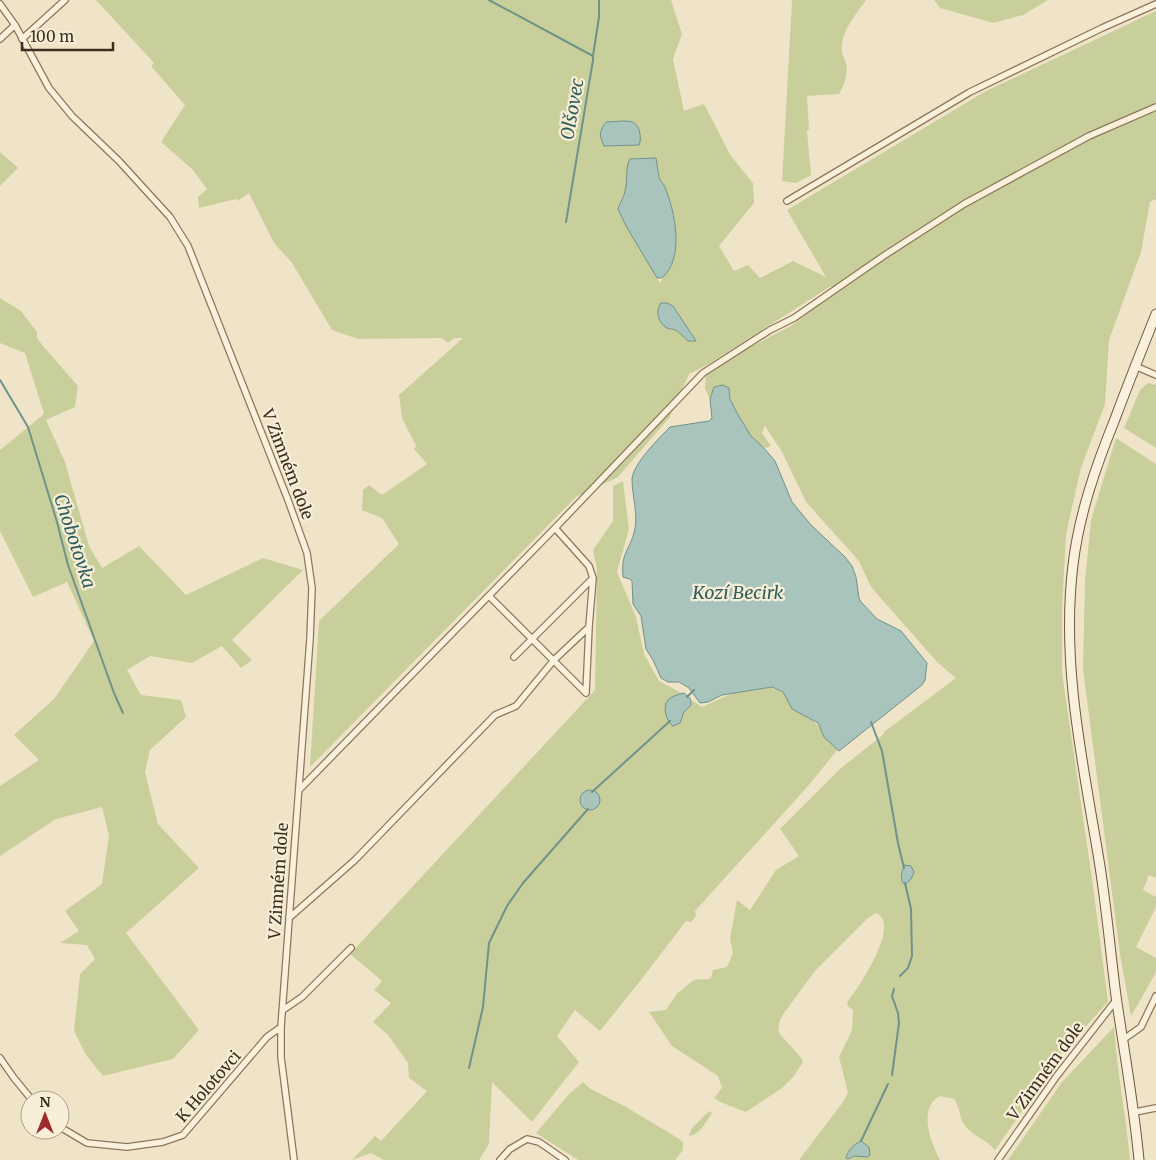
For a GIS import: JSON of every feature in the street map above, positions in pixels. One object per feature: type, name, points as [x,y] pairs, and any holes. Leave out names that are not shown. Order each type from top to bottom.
[{"type":"street","points":[[22,39],[65,0]]},
{"type":"street","name":"V Zimném dole","points":[[0,4],[15,25],[49,88],[72,116],[119,161],[170,217],[188,246],[307,553],[312,588],[310,639],[281,1027],[281,1057],[294,1160]]},
{"type":"street","points":[[787,201],[970,92],[1156,4]]},
{"type":"street","points":[[0,39],[15,25]]},
{"type":"street","points":[[299,790],[555,528],[703,373],[770,330],[794,318],[885,255],[964,204],[1088,136],[1156,106]]},
{"type":"street","points":[[1139,1160],[1135,1112],[1117,999],[1071,671],[1069,604],[1073,563],[1086,498],[1156,314]]},
{"type":"street","points":[[1135,366],[1156,375]]},
{"type":"street","points":[[489,596],[586,693],[588,627],[593,578],[589,566],[555,528]]},
{"type":"street","points":[[514,657],[593,578]]},
{"type":"street","points":[[289,918],[355,860],[495,715],[516,706],[554,660],[588,627]]},
{"type":"street","points":[[283,1010],[302,997],[351,948]]},
{"type":"street","points":[[1124,1039],[1141,1027],[1156,996]]},
{"type":"street","name":"V Zimném dole","points":[[998,1160],[1056,1077],[1117,999]]},
{"type":"street","name":"K Holotovci","points":[[70,1133],[87,1143],[127,1147],[163,1142],[184,1135],[267,1037],[281,1027]]},
{"type":"street","points":[[0,1058],[24,1090]]},
{"type":"street","points":[[1135,1112],[1156,1108]]},
{"type":"street","points":[[500,1160],[510,1149],[526,1139],[539,1142],[565,1160]]},
{"type":"green space","points":[[96,0],[671,0],[682,34],[673,59],[684,111],[704,104],[731,156],[753,183],[754,203],[719,246],[734,271],[748,265],[760,278],[793,261],[826,277],[787,210],[986,91],[1156,11],[1156,199],[1150,202],[1141,252],[1109,340],[1105,404],[1081,468],[1066,534],[1062,608],[1062,672],[1108,1002],[1068,1046],[995,1150],[964,1125],[954,1099],[940,1096],[933,1101],[929,1109],[928,1126],[933,1145],[940,1160],[799,1160],[848,1093],[839,1057],[852,1030],[853,1010],[848,1006],[847,1002],[868,971],[881,942],[884,929],[883,919],[876,913],[867,919],[815,971],[784,1013],[778,1030],[803,1062],[794,1076],[782,1088],[746,1112],[714,1098],[722,1088],[718,1076],[672,1046],[649,1012],[666,1010],[678,992],[683,990],[690,982],[697,979],[711,978],[713,970],[727,967],[733,953],[730,939],[737,900],[750,910],[776,870],[799,856],[780,829],[841,768],[884,734],[884,732],[956,678],[938,663],[871,587],[859,561],[806,502],[782,452],[765,426],[762,433],[771,446],[766,448],[753,437],[736,414],[729,388],[714,387],[710,399],[705,389],[706,373],[791,326],[834,292],[831,286],[707,365],[689,374],[669,418],[618,477],[576,497],[310,767],[319,621],[399,544],[382,518],[362,510],[363,490],[369,485],[382,495],[427,464],[414,449],[416,446],[402,418],[399,395],[463,338],[454,338],[448,343],[442,338],[358,339],[332,330],[292,263],[274,243],[249,193],[238,201],[236,199],[199,208],[198,197],[207,189],[192,169],[161,142],[185,105],[151,66],[154,63]],"holes":[[[656,158],[660,180],[665,186],[672,212],[675,232],[672,263],[660,283],[618,209],[624,193],[630,159]]]},
{"type":"green space","points":[[792,0],[866,0],[851,21],[843,39],[842,53],[846,65],[846,74],[845,82],[839,94],[807,96],[809,129],[807,131],[811,175],[796,183],[782,181]]},
{"type":"green space","points":[[934,0],[1048,0],[1023,15],[993,23],[940,8]]},
{"type":"green space","points":[[0,152],[18,168],[0,186]]},
{"type":"green space","points":[[0,298],[21,311],[37,332],[37,338],[43,346],[78,386],[75,407],[46,420],[65,462],[89,546],[102,568],[139,546],[186,595],[263,558],[303,570],[232,640],[252,660],[241,668],[222,646],[192,663],[150,656],[127,670],[141,695],[181,700],[186,717],[150,750],[145,772],[158,824],[199,868],[126,933],[199,1030],[173,1059],[103,1076],[86,1055],[74,1031],[80,974],[95,959],[87,945],[60,943],[79,931],[65,911],[102,884],[109,835],[102,807],[56,819],[0,856],[0,786],[39,760],[14,735],[54,699],[94,641],[67,582],[33,597],[0,531],[0,450],[44,414],[25,353],[0,343]]},
{"type":"green space","points":[[1148,383],[1156,385],[1156,448],[1124,428],[1140,390]]},
{"type":"green space","points":[[1116,438],[1156,464],[1156,878],[1149,875],[1143,890],[1156,897],[1156,907],[1136,947],[1156,958],[1156,972],[1131,1016],[1120,954],[1083,669],[1085,581],[1091,520]]},
{"type":"green space","points":[[623,481],[629,529],[617,572],[636,617],[644,654],[659,681],[702,707],[742,689],[768,687],[786,693],[839,748],[808,786],[695,911],[696,916],[691,922],[686,921],[600,1031],[575,1010],[557,1036],[579,1062],[532,1122],[492,1082],[489,1144],[479,1160],[384,1160],[371,1153],[352,1160],[375,1136],[381,1141],[427,1091],[409,1078],[408,1063],[388,1035],[373,1022],[391,1003],[374,990],[382,981],[350,954],[595,690],[597,569],[593,550],[613,521],[613,486]]},
{"type":"green space","points":[[1114,1027],[1130,1160],[1008,1160],[1062,1082]]},
{"type":"green space","points":[[583,1082],[589,1088],[626,1107],[681,1140],[683,1150],[675,1160],[578,1160],[536,1133],[569,1094]]},
{"type":"green space","points":[[709,1111],[712,1113],[702,1127],[697,1133],[690,1136],[692,1128]]},
{"type":"water","points":[[623,121],[635,123],[639,129],[639,145],[604,146],[600,133],[606,122]]},
{"type":"water","points":[[656,158],[659,179],[669,197],[676,234],[674,259],[662,278],[657,278],[618,209],[624,193],[630,159]]},
{"type":"water","points":[[661,303],[673,306],[696,341],[688,341],[677,331],[664,326],[658,313]]},
{"type":"water","name":"Kozí Becirk","points":[[723,385],[729,388],[730,399],[751,436],[775,461],[792,502],[811,525],[852,566],[861,602],[877,619],[901,631],[927,663],[925,680],[922,685],[839,751],[824,737],[818,723],[792,709],[783,692],[772,687],[722,695],[708,702],[700,703],[689,688],[679,682],[668,682],[661,678],[646,649],[641,616],[633,604],[632,581],[623,577],[624,558],[632,540],[635,526],[633,473],[647,452],[670,427],[709,421],[712,418],[710,399],[714,387]]},
{"type":"water","points":[[684,693],[690,698],[691,705],[684,712],[680,723],[673,726],[668,721],[666,703],[671,697]]},
{"type":"water","points":[[590,790],[597,793],[600,800],[597,807],[590,810],[583,807],[580,800],[583,793]]},
{"type":"water","points":[[904,865],[911,866],[914,872],[911,879],[905,885],[902,878]]},
{"type":"water","points":[[861,1141],[869,1147],[870,1155],[868,1157],[854,1156],[846,1158],[848,1152]]},
{"type":"waterway","points":[[489,0],[593,56]]},
{"type":"waterway","name":"Olšovec","points":[[566,222],[593,60],[599,17],[599,0]]},
{"type":"waterway","name":"Chobotovka","points":[[0,380],[28,427],[68,565],[123,713]]},
{"type":"waterway","points":[[687,697],[694,690]]},
{"type":"waterway","points":[[592,792],[670,721]]},
{"type":"waterway","points":[[871,722],[882,751],[904,868]]},
{"type":"waterway","points":[[469,1068],[483,1007],[489,943],[507,906],[523,883],[588,809]]},
{"type":"waterway","points":[[900,976],[908,968],[912,956],[911,909],[905,883]]},
{"type":"waterway","points":[[892,1075],[899,1023],[898,1013],[892,996],[894,989]]},
{"type":"waterway","points":[[861,1141],[888,1084]]}]
